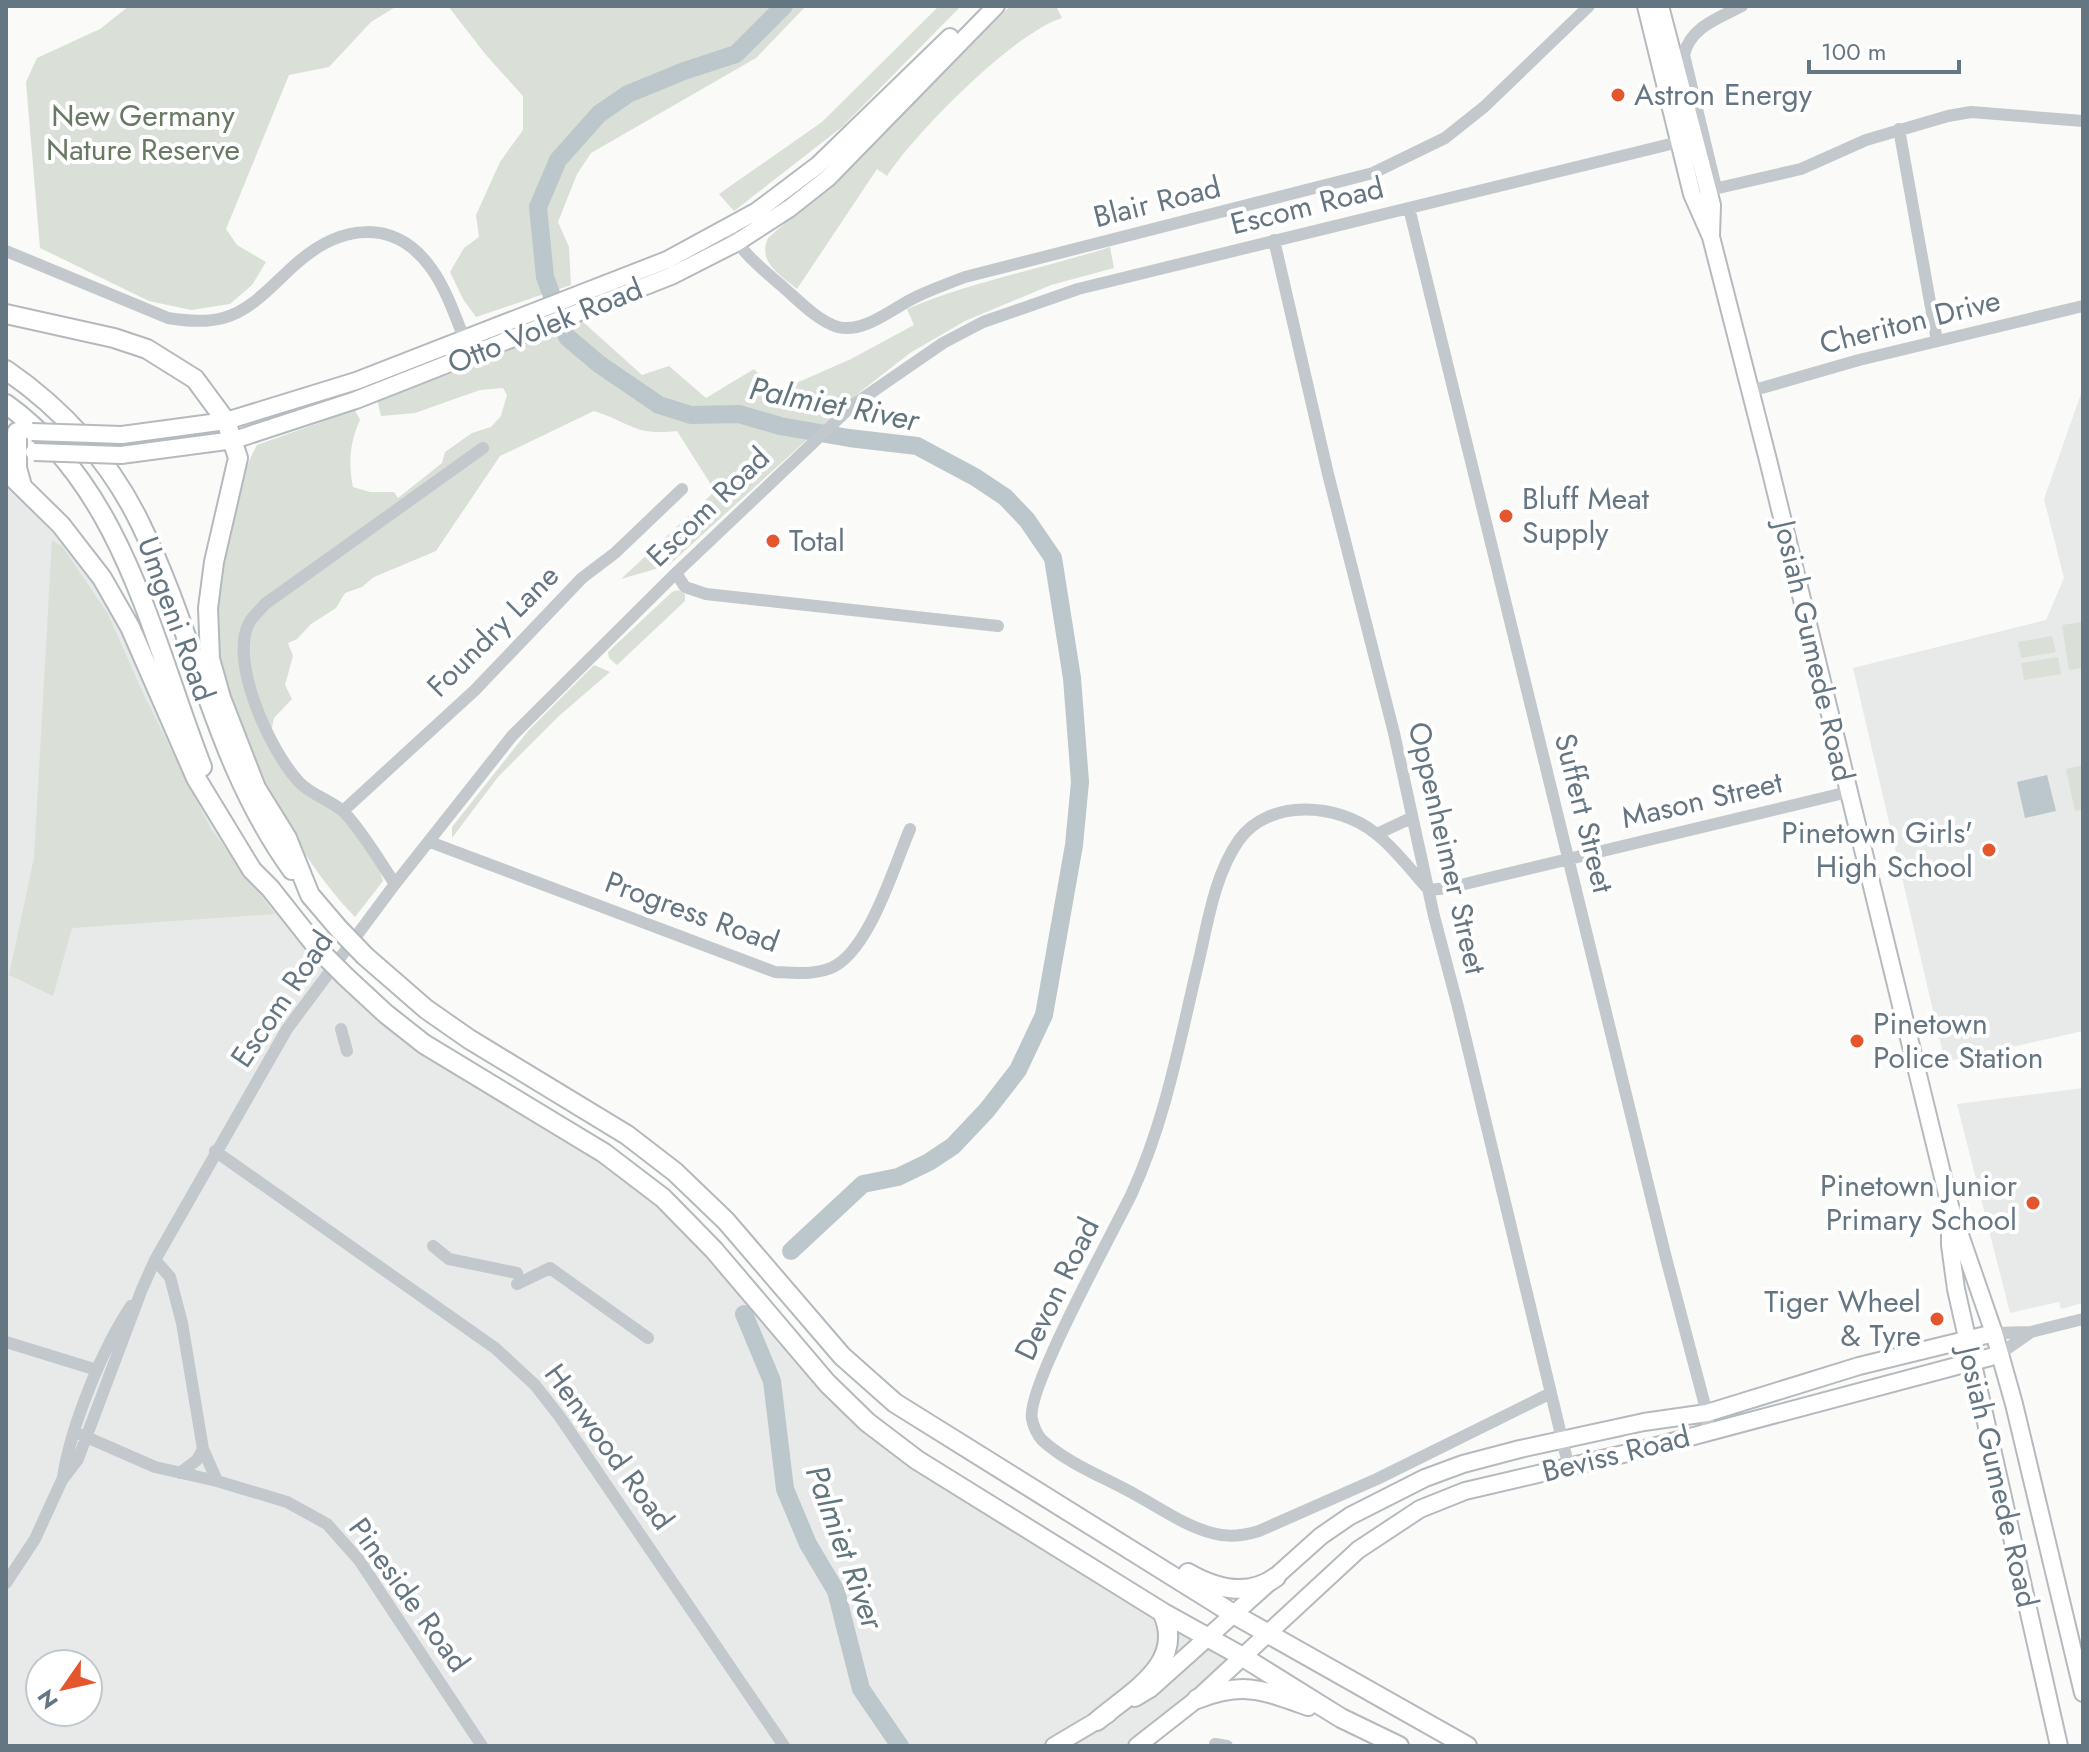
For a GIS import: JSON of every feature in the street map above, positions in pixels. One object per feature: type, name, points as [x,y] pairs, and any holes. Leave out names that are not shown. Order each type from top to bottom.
[{"type":"highway","points":[[6,314],[114,338],[147,349],[195,379],[226,421],[238,458],[214,562],[208,608],[210,659],[245,764],[287,838],[310,895],[365,956],[426,1009],[469,1039],[627,1135],[675,1172],[726,1221],[842,1356],[895,1403],[1235,1615],[1467,1746]]},
{"type":"highway","name":"Umgeni Road","points":[[6,370],[46,400],[91,446],[129,504],[169,592],[209,709],[240,782],[278,851],[310,895]]},
{"type":"highway","name":"Umgeni Road","points":[[6,404],[51,442],[81,480],[110,527],[146,609],[209,784],[270,888]]},
{"type":"highway","points":[[18,441],[22,486]]},
{"type":"highway","points":[[6,471],[61,525],[102,578],[130,627],[196,778],[252,870],[319,950],[346,977],[424,1044],[604,1153],[663,1198],[714,1250],[827,1383],[891,1441],[1162,1612],[1243,1657],[1341,1718]]},
{"type":"highway","points":[[1093,1526],[1220,1587],[1257,1588],[1276,1577]]},
{"type":"highway","points":[[1097,1721],[1161,1665],[1169,1650],[1170,1640],[1162,1612]]},
{"type":"highway","points":[[1197,1699],[1218,1691],[1265,1689],[1341,1718],[1399,1746]]},
{"type":"main road","name":"Otto Volek Road","points":[[732,235],[757,211],[818,165],[981,6]]},
{"type":"main road","name":"Otto Volek Road","points":[[18,441],[121,455],[234,440],[356,400],[471,355],[667,260],[790,208],[828,178],[996,6]]},
{"type":"main road","name":"Josiah Gumede Road","points":[[1646,6],[1686,140],[1705,191],[1711,237],[1950,1206],[1994,1333],[2014,1404],[2083,1693]]},
{"type":"main road","name":"Josiah Gumede Road","points":[[1660,6],[1686,140]]},
{"type":"main road","name":"Otto Volek Road","points":[[18,441],[122,435],[226,421],[356,381],[464,338],[541,319]]},
{"type":"main road","name":"Josiah Gumede Road","points":[[1950,1206],[1950,1245],[1968,1340],[2059,1746]]},
{"type":"main road","name":"Beviss Road","points":[[1137,1746],[1197,1699],[1358,1550],[1420,1509],[1465,1491],[1569,1468],[1708,1422],[1859,1366],[1994,1333]]},
{"type":"main road","name":"Beviss Road","points":[[1054,1746],[1150,1689],[1331,1529],[1404,1487],[1463,1464],[1563,1439],[1644,1422],[1708,1422],[1998,1355]]},
{"type":"street","name":"Blair Road","points":[[732,235],[777,281],[828,323],[841,328],[860,326],[919,295],[965,277],[1373,173],[1402,161],[1445,138],[1484,107],[1589,6]]},
{"type":"street","points":[[1742,6],[1698,30],[1691,36],[1684,55],[1705,191],[1801,169],[1866,140],[1971,112],[2083,121]]},
{"type":"street","points":[[1899,129],[1937,341]]},
{"type":"street","name":"Escom Road","points":[[81,1434],[155,1260],[215,1151],[287,1029],[395,884],[512,736],[676,573],[853,405],[943,343],[983,322],[1078,289],[1686,140]]},
{"type":"street","name":"Suffert Street","points":[[1409,208],[1708,1422]]},
{"type":"street","points":[[6,251],[168,318],[193,322],[223,318],[243,309],[320,246],[346,233],[366,231],[391,237],[429,265],[471,355]]},
{"type":"street","name":"Oppenheimer Street","points":[[1274,240],[1569,1468]]},
{"type":"street","name":"Cheriton Drive","points":[[1751,391],[1859,360],[2083,306]]},
{"type":"street","points":[[395,884],[343,811],[298,781],[279,753],[262,721],[247,675],[246,631],[265,604],[483,448]]},
{"type":"street","name":"Foundry Lane","points":[[343,811],[475,690],[582,578],[615,553],[682,489]]},
{"type":"street","points":[[676,573],[685,587],[706,594],[998,626]]},
{"type":"street","name":"Mason Street","points":[[1429,890],[1472,884],[1848,792]]},
{"type":"street","name":"Devon Road","points":[[1429,890],[1377,834],[1336,812],[1273,813],[1252,825],[1239,840],[1225,865],[1209,917],[1151,1150],[1046,1366],[1031,1413],[1032,1421],[1040,1438],[1063,1455],[1196,1527],[1233,1536],[1259,1531],[1377,1479],[1551,1393]]},
{"type":"street","points":[[1377,834],[1411,818]]},
{"type":"street","name":"Progress Road","points":[[430,842],[775,972],[811,973],[832,967],[853,954],[871,923],[910,829]]},
{"type":"street","points":[[341,1029],[347,1051]]},
{"type":"street","name":"Henwood Road","points":[[215,1151],[465,1326],[521,1369],[560,1417],[784,1746]]},
{"type":"street","points":[[433,1246],[449,1259],[517,1279],[550,1268],[648,1338]]},
{"type":"street","points":[[155,1260],[170,1277],[182,1323],[203,1449],[217,1481]]},
{"type":"street","name":"Escom Road","points":[[6,1583],[35,1539],[62,1480],[78,1459],[97,1370],[115,1330],[142,1289]]},
{"type":"street","name":"Beviss Road","points":[[1994,1333],[2031,1332],[2083,1319]]},
{"type":"street","name":"Beviss Road","points":[[1998,1355],[2031,1332]]},
{"type":"street","points":[[6,1342],[97,1370]]},
{"type":"street","name":"Pineside Road","points":[[81,1434],[155,1467],[287,1502],[327,1524],[373,1579],[482,1746]]},
{"type":"street","points":[[180,1473],[197,1460],[203,1449]]},
{"type":"shaded area","name":"Pinetown Girls' High School","points":[[2083,388],[2083,1031],[1945,1062],[1853,668],[2046,620],[2064,578],[2044,499]]},
{"type":"shaded area","points":[[6,472],[101,578],[220,821],[385,1014],[634,1176],[847,1405],[1242,1657],[1135,1746],[6,1746]]},
{"type":"shaded area","points":[[2047,775],[2056,811],[2025,818],[2017,782]]},
{"type":"shaded area","name":"Pinetown Junior Primary School","points":[[2083,1088],[2083,1303],[2061,1309],[2059,1302],[2010,1313],[1957,1104]]},
{"type":"green space","name":"New Germany Nature Reserve","points":[[129,6],[397,6],[371,22],[329,67],[289,75],[226,229],[237,245],[266,262],[252,285],[230,304],[191,310],[149,301],[40,248],[26,82],[37,58],[100,29]]},
{"type":"green space","points":[[448,6],[806,6],[756,58],[591,153],[577,174],[558,222],[569,247],[571,285],[476,317],[450,272],[464,248],[479,237],[476,215],[500,162],[523,130],[523,96]]},
{"type":"green space","points":[[939,6],[961,6],[842,127],[734,211],[719,194],[822,122]]},
{"type":"green space","points":[[1010,6],[1056,6],[1062,18],[1019,43],[967,86],[920,135],[887,176],[877,169],[797,289],[768,261],[765,247],[768,238],[860,157]]},
{"type":"green space","points":[[1110,247],[1114,268],[1051,285],[965,321],[910,353],[855,396],[669,565],[621,579],[715,491],[677,431],[641,430],[594,411],[500,456],[436,551],[345,593],[336,608],[288,643],[293,656],[285,685],[292,699],[274,718],[270,737],[298,781],[332,804],[374,853],[383,881],[355,917],[304,852],[264,780],[232,701],[219,653],[218,601],[225,548],[243,478],[257,445],[355,410],[360,420],[351,453],[353,487],[370,492],[394,492],[398,498],[442,463],[445,452],[472,433],[491,427],[501,416],[507,395],[503,388],[480,390],[415,413],[381,416],[377,399],[581,320],[642,375],[669,366],[706,398],[754,369],[776,392],[851,359],[914,325],[907,309],[957,291]]},
{"type":"green space","points":[[52,540],[62,546],[108,614],[143,693],[211,829],[275,914],[72,928],[53,996],[9,975],[34,858]]},
{"type":"green space","points":[[678,590],[685,594],[685,601],[617,665],[609,658],[608,652],[672,592]]},
{"type":"green space","points":[[2083,622],[2083,668],[2069,670],[2062,625]]},
{"type":"green space","points":[[2052,636],[2056,652],[2021,658],[2018,642]]},
{"type":"green space","points":[[2058,657],[2061,674],[2024,680],[2021,663]]},
{"type":"green space","points":[[594,665],[610,672],[560,715],[498,777],[452,838],[452,827],[528,731]]},
{"type":"green space","points":[[2083,765],[2083,809],[2075,811],[2066,769]]},
{"type":"waterway","name":"Palmiet River","points":[[784,6],[736,54],[628,94],[599,114],[558,160],[538,207],[545,277],[567,337],[599,364],[659,405],[691,415],[739,414],[780,426],[917,446],[1005,497],[1027,520],[1053,558],[1072,678],[1080,782],[1074,845],[1044,1015],[1018,1070],[987,1110],[953,1146],[898,1177],[863,1184],[791,1251]]},
{"type":"waterway","name":"Palmiet River","points":[[744,1314],[772,1381],[785,1489],[808,1544],[836,1591],[861,1689],[900,1746]]},
{"type":"place","name":"Astron Energy","points":[[1618,95]]},
{"type":"place","name":"Bluff Meat Supply","points":[[1506,516]]},
{"type":"place","name":"Total","points":[[773,541]]},
{"type":"place","name":"Pinetown Girls' High School","points":[[1989,850]]},
{"type":"place","name":"Pinetown Police Station","points":[[1857,1041]]},
{"type":"place","name":"Pinetown Junior Primary School","points":[[2033,1203]]},
{"type":"place","name":"Tiger Wheel & Tyre","points":[[1937,1319]]}]
